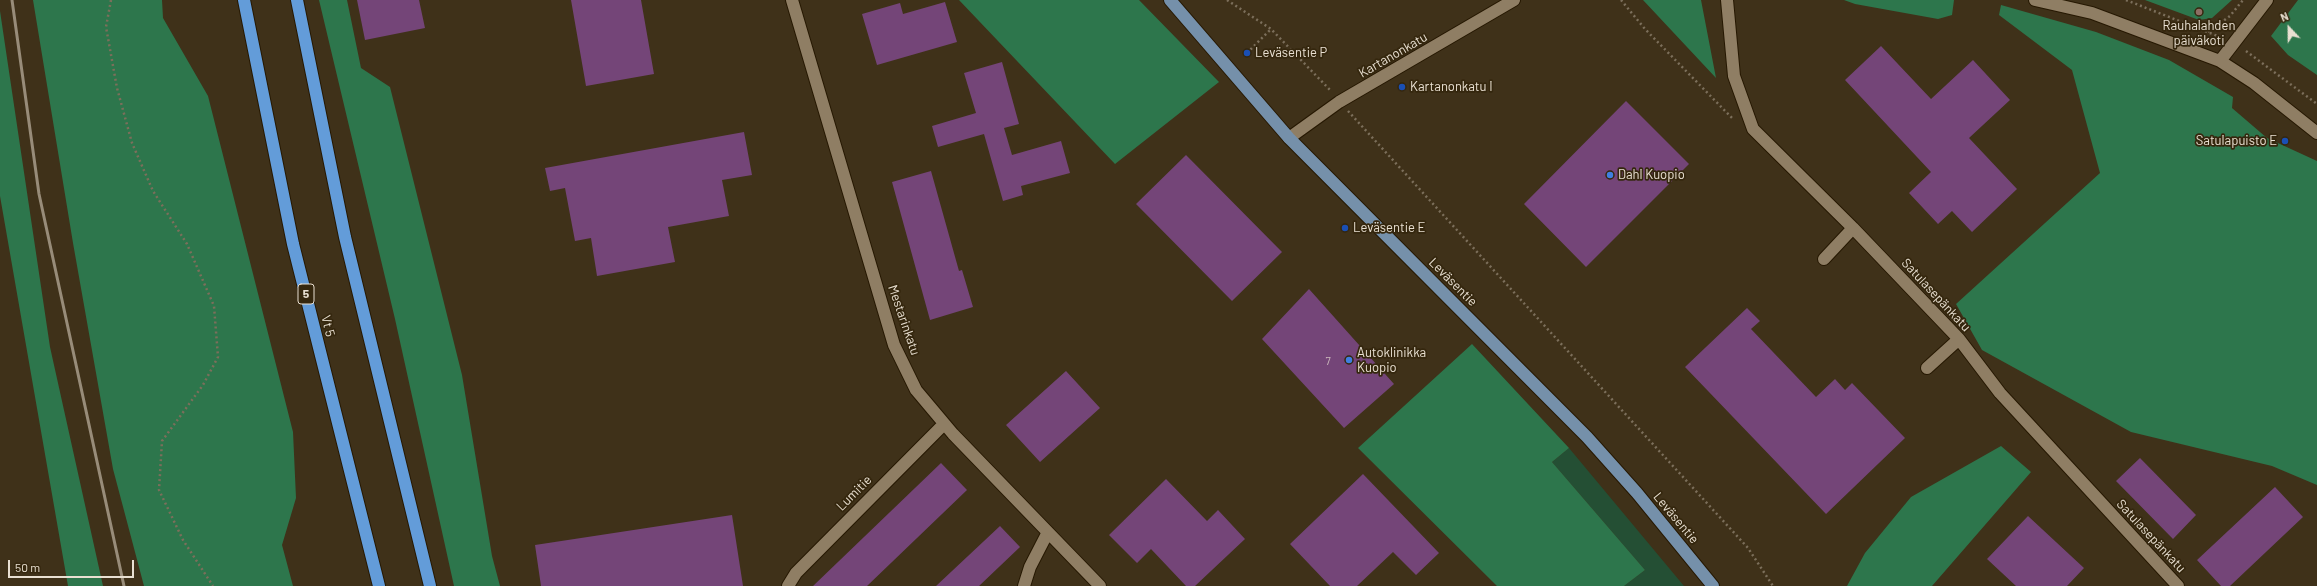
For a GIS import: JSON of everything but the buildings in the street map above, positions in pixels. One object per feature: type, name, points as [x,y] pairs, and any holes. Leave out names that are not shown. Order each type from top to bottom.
[{"type":"highway","name":"Vt 5","points":[[244,0],[293,244],[379,586]]},
{"type":"highway","points":[[297,0],[345,237],[430,586]]},
{"type":"main road","name":"Leväsentie","points":[[1170,0],[1289,138],[1587,437],[1637,493],[1713,586]]},
{"type":"street","name":"Mestarinkatu","points":[[792,0],[894,345],[916,390],[944,424],[1100,586]]},
{"type":"street","name":"Kartanonkatu","points":[[1289,138],[1339,102],[1514,0]]},
{"type":"street","name":"Satulasepänkatu","points":[[1727,0],[1734,76],[1753,129],[1853,228],[1959,338],[2000,393],[2178,586]]},
{"type":"street","points":[[2035,0],[2092,14],[2220,61],[2254,83],[2317,133]]},
{"type":"street","points":[[2220,61],[2267,0]]},
{"type":"street","points":[[1824,260],[1853,228]]},
{"type":"street","points":[[1927,368],[1959,338]]},
{"type":"street","name":"Lumitie","points":[[788,586],[796,573],[944,424]]},
{"type":"street","points":[[1024,586],[1030,567],[1048,532]]},
{"type":"path","points":[[111,0],[106,27],[117,88],[132,143],[153,191],[188,244],[214,306],[218,357],[203,385],[162,441],[159,490],[183,540],[213,586]]},
{"type":"path","points":[[1227,0],[1271,29],[1748,548],[1773,586]]},
{"type":"path","points":[[2208,32],[2230,16],[2243,0]]},
{"type":"path","points":[[1247,53],[1271,29]]},
{"type":"green space","points":[[33,0],[162,0],[163,18],[208,96],[293,432],[296,498],[282,545],[293,586],[144,586],[113,469],[73,243]]},
{"type":"green space","points":[[319,0],[347,0],[361,68],[390,87],[462,375],[492,556],[500,586],[454,586],[395,319]]},
{"type":"green space","points":[[959,0],[1139,0],[1219,82],[1115,164]]},
{"type":"green space","points":[[1643,0],[1701,0],[1716,78]]},
{"type":"green space","points":[[1844,0],[1954,0],[1952,15],[1938,19],[1855,4]]},
{"type":"green space","name":"Rauhalahden päiväkoti","points":[[2145,0],[2232,0],[2212,18],[2199,20]]},
{"type":"green space","points":[[2298,0],[2317,0],[2317,75],[2288,55],[2271,36]]},
{"type":"green space","points":[[2001,5],[2096,32],[2169,60],[2233,97],[2232,108],[2267,138],[2317,161],[2317,485],[2272,466],[2131,432],[1982,350],[1956,304],[2100,173],[2072,70],[1999,15]]},
{"type":"green space","points":[[0,11],[50,347],[103,586],[68,586],[0,196]]},
{"type":"green space","points":[[1472,344],[1569,448],[1552,462],[1645,570],[1624,586],[1497,586],[1358,448]]},
{"type":"green space","points":[[2001,446],[2031,472],[1932,586],[1847,586],[1865,553],[1911,497]]},
{"type":"green space","points":[[1569,448],[1684,586],[1624,586],[1645,570],[1552,462]]},
{"type":"railway","points":[[12,0],[39,194],[124,586]]},
{"type":"place","name":"Rauhalahden päiväkoti","points":[[2199,12]]},
{"type":"place","name":"Leväsentie P","points":[[1247,53]]},
{"type":"place","name":"Kartanonkatu I","points":[[1402,87]]},
{"type":"place","name":"Satulapuisto E","points":[[2285,141]]},
{"type":"place","name":"Dahl Kuopio","points":[[1610,175]]},
{"type":"place","name":"Leväsentie E","points":[[1345,228]]},
{"type":"place","name":"Autoklinikka Kuopio","points":[[1349,360]]}]
